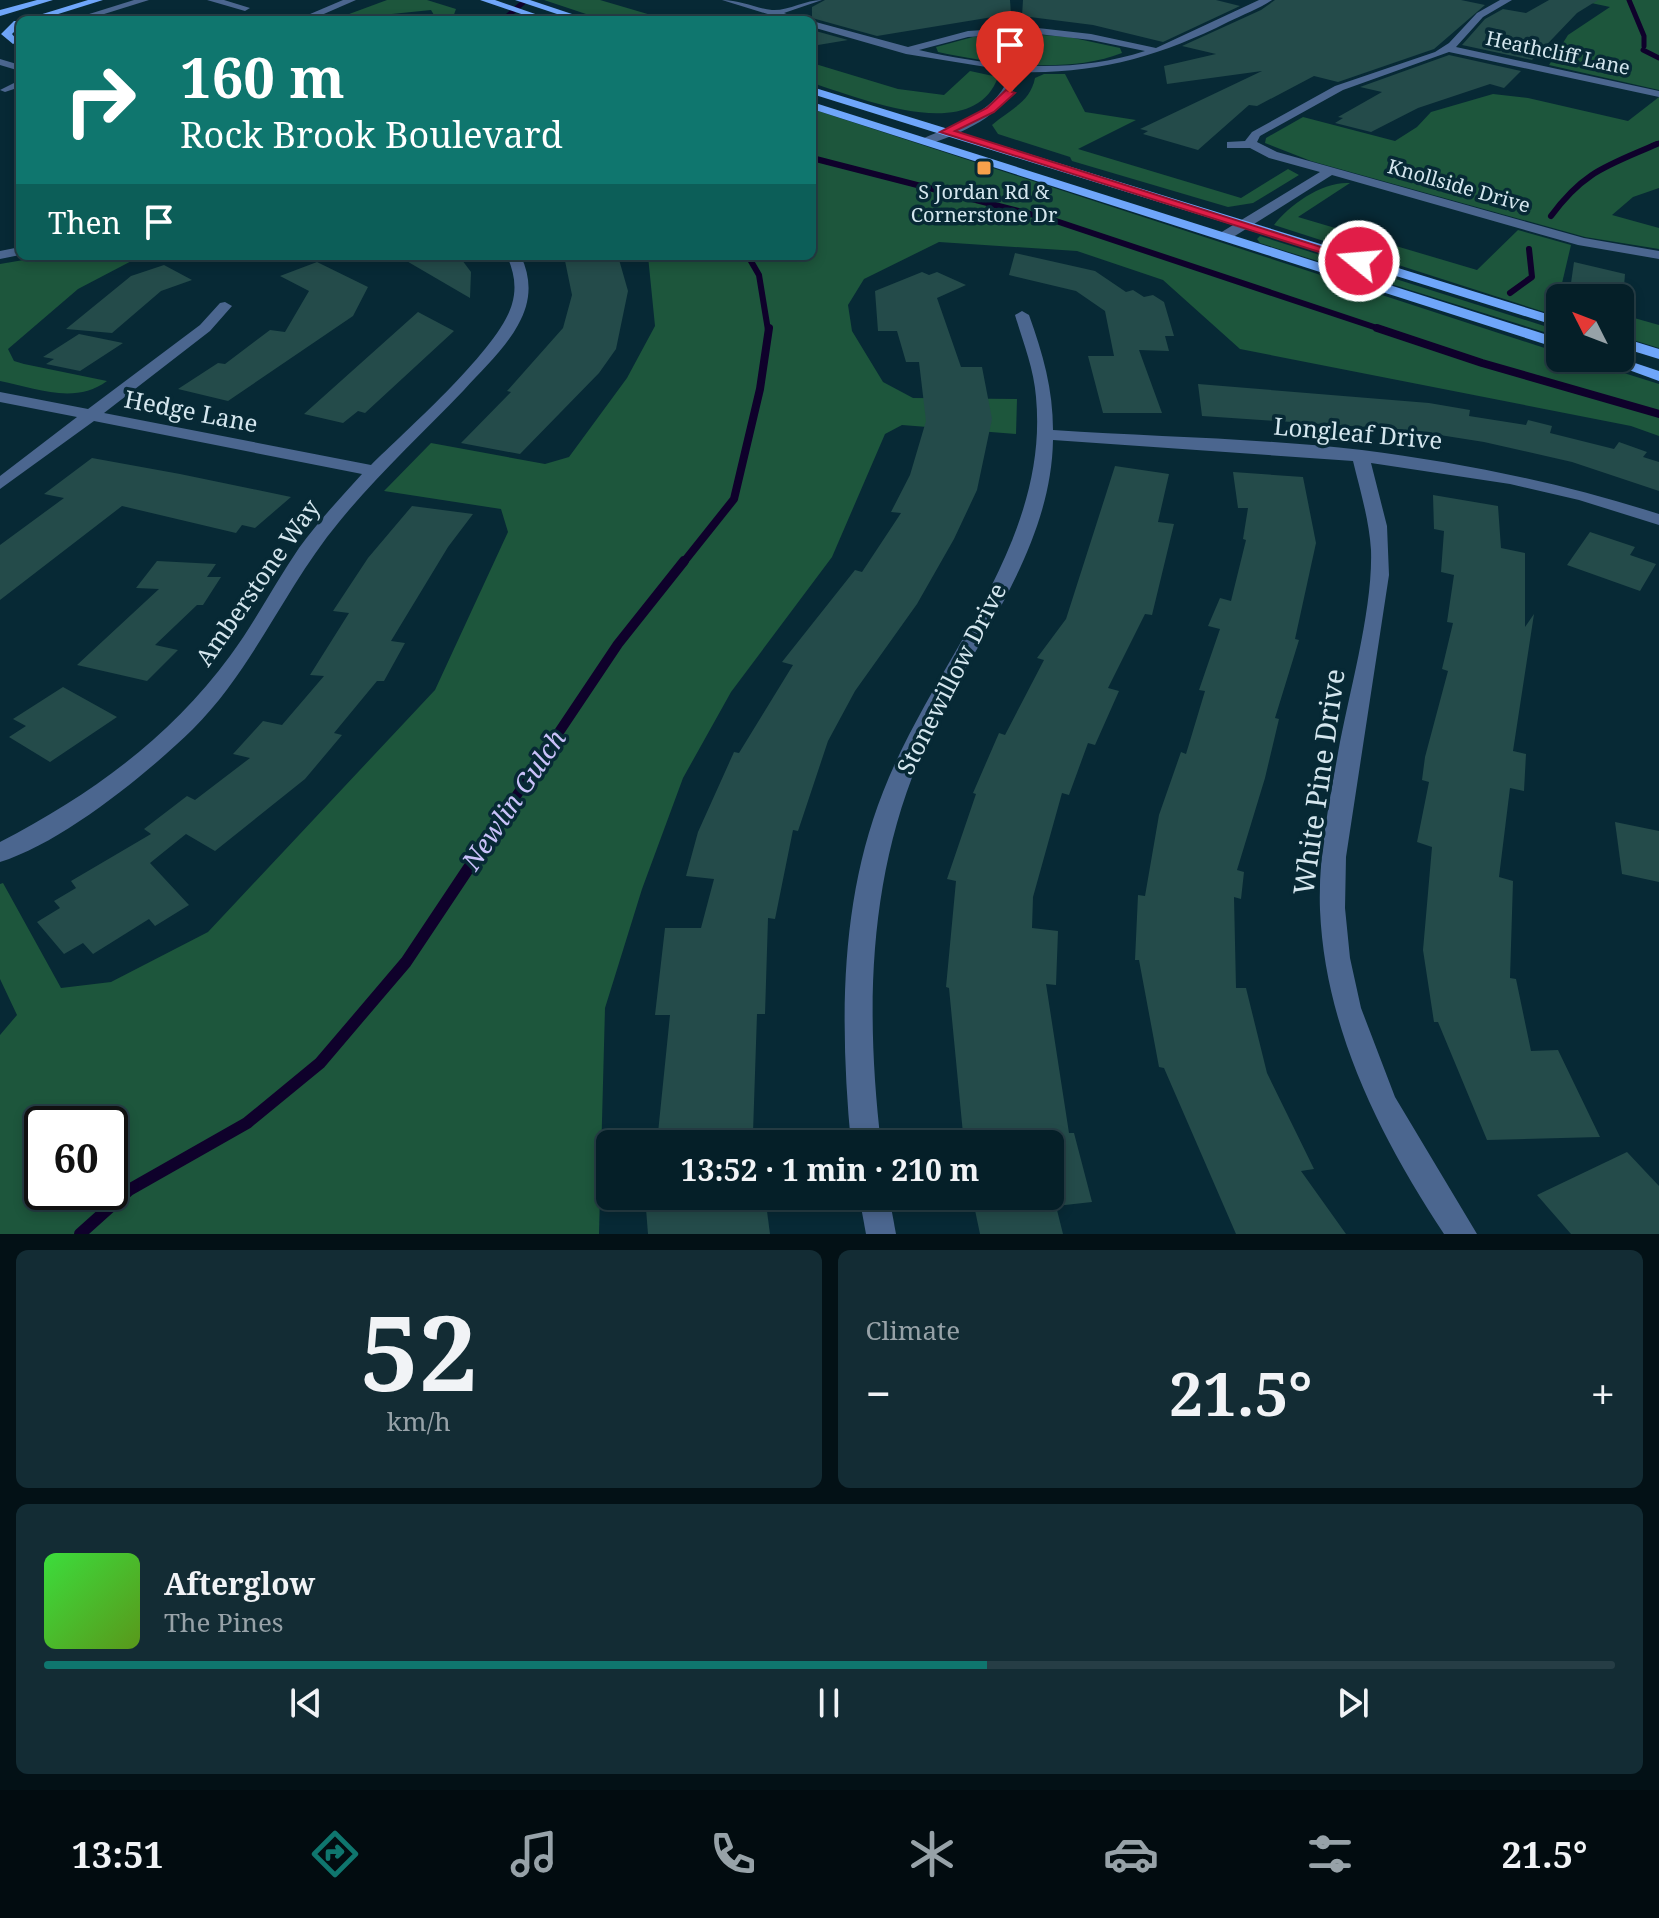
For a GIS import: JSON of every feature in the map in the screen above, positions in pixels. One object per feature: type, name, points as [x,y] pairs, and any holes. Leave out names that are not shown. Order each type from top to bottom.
[{"type":"main road","points":[[0,13],[48,0]]},
{"type":"main road","points":[[43,16],[98,0]]},
{"type":"main road","points":[[486,0],[548,14]]},
{"type":"main road","points":[[520,0],[548,14]]},
{"type":"main road","points":[[0,39],[13,41],[6,34],[16,26]]},
{"type":"main road","points":[[816,91],[1546,319]]},
{"type":"main road","points":[[816,106],[1546,339]]},
{"type":"main road","points":[[1634,346],[1659,354]]},
{"type":"main road","points":[[1634,368],[1659,376]]},
{"type":"street","points":[[89,16],[144,0]]},
{"type":"street","points":[[212,0],[245,8]]},
{"type":"street","points":[[311,16],[351,0]]},
{"type":"street","points":[[727,0],[785,16]]},
{"type":"street","points":[[775,13],[817,0]]},
{"type":"street","points":[[816,25],[953,62],[1017,69],[1094,66],[1154,51],[1267,0]]},
{"type":"street","points":[[1231,145],[1252,144],[1250,140],[1256,134],[1339,88],[1416,64],[1449,49],[1480,15],[1507,0]]},
{"type":"street","points":[[906,51],[964,33],[1031,29],[1080,33],[1154,51]]},
{"type":"street","name":"Heathcliff Lane","points":[[1449,49],[1659,94]]},
{"type":"street","points":[[926,141],[998,104],[1013,88],[1017,69]]},
{"type":"street","points":[[5,89],[16,85]]},
{"type":"street","name":"Knollside Drive","points":[[1252,144],[1266,153],[1598,246],[1659,255]]},
{"type":"street","points":[[1225,236],[1330,171]]},
{"type":"street","name":"Amberstone Way","points":[[0,853],[106,792],[178,731],[225,678],[316,539],[374,471],[487,355],[513,322],[521,302],[522,277],[516,260]]},
{"type":"street","points":[[0,484],[205,328],[225,306]]},
{"type":"street","name":"Stonewillow Drive","points":[[865,1130],[857,1014],[864,916],[873,864],[894,793],[913,745],[1022,543],[1039,493],[1046,435],[1042,381],[1022,315]]},
{"type":"street","name":"Hedge Lane","points":[[0,397],[374,471]]},
{"type":"street","name":"Longleaf Drive","points":[[1046,435],[1360,455],[1501,476],[1659,520]]},
{"type":"street","name":"White Pine Drive","points":[[1360,455],[1375,512],[1380,572],[1334,856],[1331,910],[1337,965],[1348,1012],[1392,1119],[1426,1182],[1462,1234]]},
{"type":"street","points":[[877,1210],[881,1234]]},
{"type":"green space","points":[[387,0],[427,0],[456,9],[453,16],[435,16],[431,10],[344,16]]},
{"type":"green space","points":[[544,0],[600,0],[654,16],[592,16]]},
{"type":"green space","points":[[1577,0],[1659,0],[1659,90],[1549,65],[1568,35],[1610,7]]},
{"type":"green space","points":[[1028,34],[1069,37],[1120,48],[1122,53],[1078,63],[1030,65],[938,52],[936,47],[973,37]]},
{"type":"green space","points":[[816,64],[898,89],[944,95],[970,71],[998,77],[985,98],[965,109],[941,113],[914,112],[816,84]]},
{"type":"green space","points":[[1044,74],[1065,74],[1085,112],[1136,120],[1078,149],[1241,198],[1288,169],[1299,175],[1253,203],[1228,207],[1072,161],[1070,157],[998,134],[992,125],[1024,100],[1035,78]]},
{"type":"green space","points":[[1493,94],[1528,98],[1628,121],[1659,97],[1659,188],[1633,197],[1612,215],[1659,228],[1659,249],[1585,237],[1311,161],[1265,143],[1266,138],[1303,117],[1395,141],[1417,127],[1431,112]]},
{"type":"green space","points":[[816,110],[1546,348],[1546,372],[1621,372],[1659,384],[1659,436],[1631,426],[1240,349],[1163,280],[1077,251],[939,242],[864,279],[848,305],[852,331],[883,382],[913,398],[1017,399],[1016,434],[902,425],[885,434],[832,557],[731,692],[683,778],[642,889],[605,1008],[602,1130],[596,1130],[599,1234],[0,1234],[0,1035],[17,1015],[0,979],[0,884],[3,883],[61,988],[111,982],[208,932],[435,690],[508,532],[501,509],[384,491],[431,443],[545,464],[569,457],[627,378],[655,326],[648,260],[816,260]]},
{"type":"green space","points":[[1340,183],[1350,183],[1298,217],[1477,270],[1518,230],[1571,245],[1562,284],[1546,284],[1546,312],[1274,225],[1308,195]]},
{"type":"green space","points":[[1260,236],[1546,327],[1546,333],[1260,243],[1257,239]]},
{"type":"green space","points":[[24,260],[133,260],[78,289],[8,349],[14,361],[107,381],[82,392],[55,393],[0,381],[0,264]]},
{"type":"green space","points":[[1634,318],[1659,325],[1659,348],[1634,340]]},
{"type":"building","points":[[825,0],[1010,0],[1011,14],[877,36],[816,19],[816,16],[812,16],[812,7]]},
{"type":"building","points":[[1023,0],[1216,0],[1240,6],[1163,42],[1093,25],[1022,16]]},
{"type":"building","points":[[1275,0],[1461,0],[1485,5],[1434,49],[1338,82],[1314,76],[1257,106],[1249,105],[1198,150],[1143,134],[1148,131],[1140,129],[1262,71],[1167,84],[1164,66],[1216,54],[1182,46],[1261,10]]},
{"type":"building","points":[[1549,0],[1598,0],[1577,13],[1532,60],[1462,45],[1485,19],[1503,9],[1526,13]]},
{"type":"building","points":[[816,31],[848,40],[816,45]]},
{"type":"building","points":[[1449,55],[1521,71],[1504,88],[1490,84],[1418,108],[1371,132],[1335,123],[1343,118],[1338,117],[1382,92],[1360,87]]},
{"type":"building","points":[[1015,253],[1095,271],[1126,292],[1133,290],[1144,297],[1153,295],[1164,302],[1174,336],[1165,336],[1169,351],[1139,350],[1162,413],[1103,413],[1088,356],[1114,356],[1105,311],[1076,291],[1009,275]]},
{"type":"building","points":[[405,260],[462,260],[471,272],[470,298]]},
{"type":"building","points":[[565,260],[619,260],[628,291],[616,349],[599,373],[520,454],[461,443],[511,392],[507,391],[563,328],[572,295]]},
{"type":"building","points":[[317,262],[368,287],[353,316],[228,401],[178,389],[218,363],[225,364],[270,330],[285,332],[309,291],[280,276]]},
{"type":"building","points":[[1574,262],[1625,274],[1624,284],[1571,284]]},
{"type":"building","points":[[164,265],[192,280],[161,291],[112,333],[66,329],[131,276]]},
{"type":"building","points":[[922,272],[929,275],[937,272],[966,285],[937,298],[961,367],[982,367],[992,419],[977,490],[954,539],[917,604],[855,691],[828,741],[798,831],[793,830],[775,919],[768,918],[765,1014],[757,1014],[753,1130],[658,1130],[670,1015],[655,1015],[665,928],[701,928],[714,879],[686,876],[698,832],[734,752],[739,753],[793,665],[782,662],[855,570],[862,572],[901,513],[891,512],[910,475],[926,421],[919,362],[906,362],[897,331],[878,331],[875,291]]},
{"type":"building","points":[[418,312],[454,331],[365,413],[358,411],[343,423],[304,414]]},
{"type":"building","points":[[79,334],[123,343],[80,371],[46,364],[54,359],[43,357]]},
{"type":"building","points":[[1198,384],[1429,403],[1470,410],[1469,416],[1526,425],[1528,420],[1552,426],[1550,433],[1614,449],[1619,442],[1647,452],[1643,457],[1659,462],[1659,491],[1572,462],[1484,442],[1408,430],[1202,416]]},
{"type":"building","points":[[92,458],[291,497],[255,528],[242,525],[236,533],[122,506],[0,600],[0,545],[64,498],[44,494]]},
{"type":"building","points":[[1115,466],[1169,474],[1158,522],[1174,524],[1152,615],[1145,614],[1108,688],[1119,691],[1095,745],[1088,743],[1069,795],[1062,793],[1033,897],[1032,928],[1058,931],[1056,985],[1046,984],[1069,1133],[1074,1133],[1092,1202],[1064,1205],[1064,1130],[963,1130],[949,988],[946,987],[956,881],[947,879],[976,794],[973,793],[999,733],[1005,735],[1044,660],[1037,658],[1066,619]]},
{"type":"building","points":[[1233,472],[1303,477],[1316,543],[1295,639],[1299,640],[1275,718],[1279,719],[1265,778],[1237,870],[1244,872],[1241,899],[1234,897],[1236,988],[1246,988],[1267,1073],[1314,1169],[1301,1171],[1346,1234],[1236,1234],[1164,1068],[1159,1067],[1139,960],[1135,960],[1138,895],[1145,896],[1159,815],[1181,752],[1186,754],[1205,691],[1199,690],[1220,629],[1208,626],[1220,598],[1231,601],[1246,540],[1243,539],[1248,508],[1238,508]]},
{"type":"building","points":[[1433,495],[1498,506],[1501,548],[1525,553],[1525,627],[1534,614],[1513,751],[1526,754],[1524,791],[1510,788],[1499,877],[1513,881],[1510,978],[1516,979],[1531,1051],[1558,1050],[1600,1137],[1487,1140],[1438,1022],[1434,1022],[1423,950],[1432,847],[1417,842],[1429,782],[1422,780],[1425,757],[1448,671],[1442,669],[1453,623],[1447,622],[1454,575],[1441,572],[1444,531],[1434,529]]},
{"type":"building","points":[[412,506],[473,514],[448,547],[391,641],[405,643],[384,681],[377,681],[334,733],[342,735],[305,779],[215,851],[186,834],[150,863],[189,905],[155,926],[149,919],[93,954],[83,943],[64,954],[37,922],[60,908],[54,901],[76,888],[71,881],[151,834],[144,829],[187,796],[195,800],[250,758],[233,754],[263,721],[282,725],[324,676],[310,675],[349,613],[333,611],[368,558]]},
{"type":"building","points":[[1590,532],[1635,547],[1630,555],[1656,564],[1640,591],[1567,565]]},
{"type":"building","points":[[157,561],[216,564],[207,577],[221,577],[203,605],[197,605],[155,645],[178,650],[147,681],[77,665],[159,589],[136,588]]},
{"type":"building","points":[[63,687],[117,717],[50,762],[9,737],[26,726],[13,719]]},
{"type":"building","points":[[1615,822],[1659,831],[1659,882],[1622,874]]},
{"type":"building","points":[[1627,1152],[1659,1186],[1659,1234],[1571,1234],[1537,1195]]},
{"type":"building","points":[[646,1210],[767,1210],[770,1234],[648,1234]]},
{"type":"building","points":[[975,1210],[1057,1210],[1063,1234],[980,1234]]},
{"type":"waterway","name":"Newlin Gulch","points":[[508,16],[526,0]]},
{"type":"waterway","points":[[1629,0],[1644,36],[1644,46]]},
{"type":"waterway","points":[[1643,50],[1659,58]]},
{"type":"waterway","points":[[1652,146],[1659,143]]},
{"type":"waterway","points":[[1551,216],[1586,179],[1657,144]]},
{"type":"waterway","points":[[816,159],[1050,219],[1482,363],[1659,414]]},
{"type":"waterway","points":[[1510,293],[1532,277],[1529,249]]},
{"type":"waterway","name":"Newlin Gulch","points":[[750,260],[759,275],[768,330]]},
{"type":"waterway","name":"Newlin Gulch","points":[[683,563],[734,499],[760,389],[769,328]]},
{"type":"waterway","name":"Newlin Gulch","points":[[474,859],[618,644],[684,561]]},
{"type":"waterway","name":"Newlin Gulch","points":[[80,1234],[129,1190],[247,1123],[320,1063],[406,962],[476,857]]},
{"type":"place","name":"S Jordan Rd & Cornerstone Dr","points":[[984,168]]},
{"type":"route","points":[[1010,93],[990,110],[946,132],[1359,261]]}]
